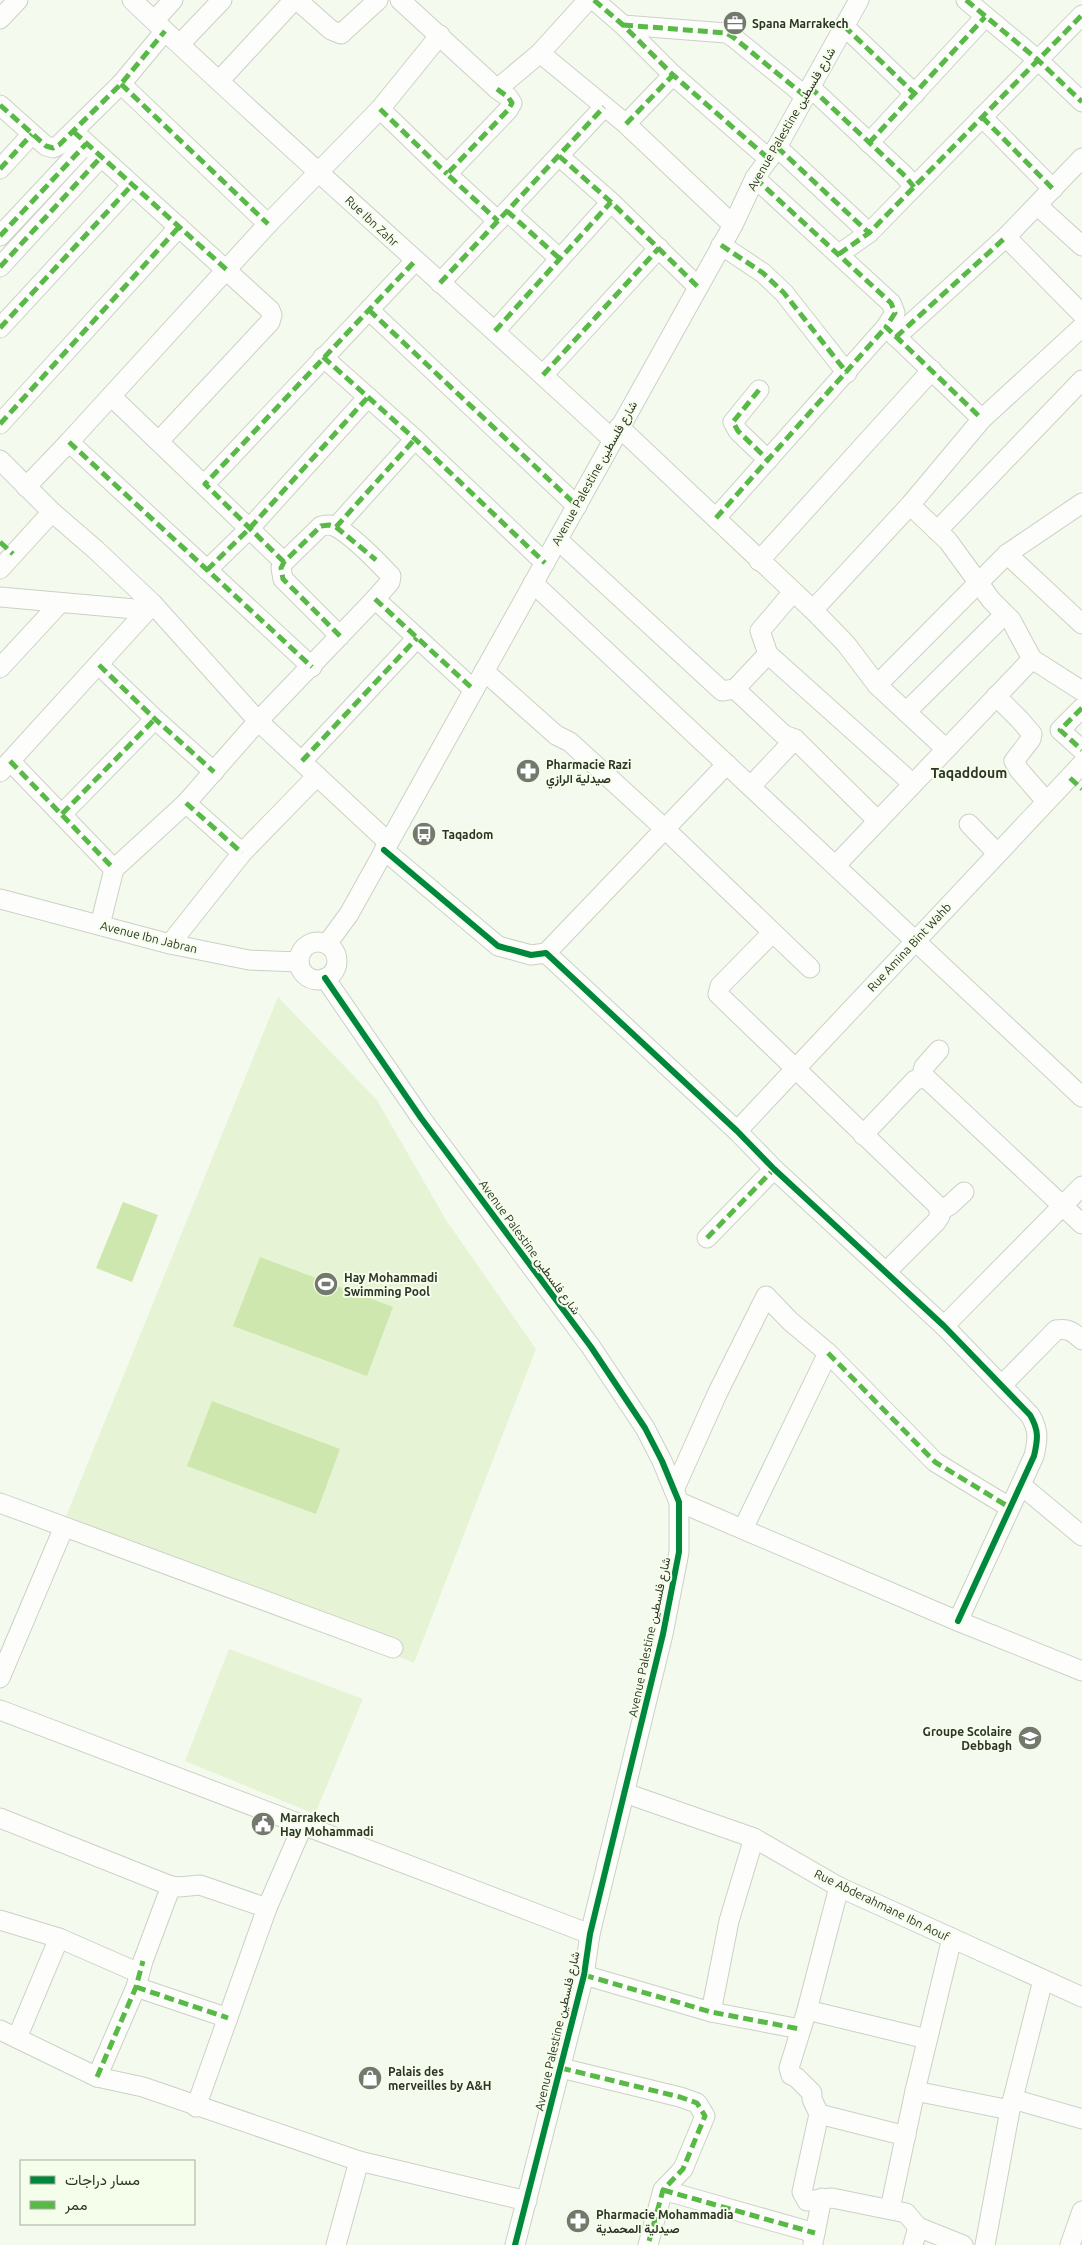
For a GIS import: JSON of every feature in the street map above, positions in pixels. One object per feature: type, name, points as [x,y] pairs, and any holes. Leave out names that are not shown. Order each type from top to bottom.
[{"type":"street","points":[[0,19],[18,0]]},
{"type":"street","name":"Rue Ibn Zahr","points":[[132,0],[415,261],[543,375],[716,518],[759,561],[813,610],[846,644],[878,685],[946,749]]},
{"type":"street","points":[[0,236],[80,138],[121,84],[160,26],[173,0]]},
{"type":"street","points":[[180,44],[222,0]]},
{"type":"street","points":[[220,81],[296,0],[331,30],[341,34],[378,0]]},
{"type":"street","points":[[400,0],[508,97],[512,103],[508,110],[447,174]]},
{"type":"street","points":[[497,89],[540,53],[588,0]]},
{"type":"street","points":[[594,0],[623,25],[673,75],[773,153],[869,233]]},
{"type":"street","name":"Avenue Palestine شارع فلسطين","points":[[327,944],[349,914],[720,245],[733,226],[755,178],[773,153],[859,0]]},
{"type":"street","points":[[966,0],[1038,60],[1082,102]]},
{"type":"street","points":[[839,254],[869,233],[1082,15]]},
{"type":"street","points":[[869,143],[985,17]]},
{"type":"street","points":[[623,25],[726,33],[808,91],[869,143],[905,176],[914,187]]},
{"type":"street","points":[[844,26],[915,94]]},
{"type":"street","points":[[26,487],[268,224],[380,109],[440,35]]},
{"type":"street","points":[[540,53],[626,124],[733,226]]},
{"type":"street","points":[[626,124],[673,75]]},
{"type":"street","points":[[121,84],[268,224]]},
{"type":"street","points":[[0,105],[46,146],[53,148],[80,138]]},
{"type":"street","points":[[440,283],[604,107]]},
{"type":"street","points":[[380,109],[447,174],[559,258]]},
{"type":"street","points":[[982,117],[1053,189]]},
{"type":"street","points":[[0,169],[32,134]]},
{"type":"street","points":[[80,138],[227,270],[270,310],[272,315],[270,322],[159,441]]},
{"type":"street","points":[[559,156],[611,202],[698,287]]},
{"type":"street","points":[[0,267],[101,157]]},
{"type":"street","points":[[716,518],[847,373],[891,332],[1006,237],[1082,158]]},
{"type":"street","points":[[755,178],[891,303],[894,313],[891,332]]},
{"type":"street","points":[[0,328],[132,185]]},
{"type":"street","points":[[495,331],[611,202]]},
{"type":"street","points":[[1037,205],[1082,246]]},
{"type":"street","points":[[0,424],[179,227]]},
{"type":"street","points":[[1006,237],[1082,314]]},
{"type":"street","points":[[720,245],[763,274],[784,293],[847,373]]},
{"type":"street","points":[[543,375],[659,248]]},
{"type":"street","points":[[205,484],[415,261]]},
{"type":"street","points":[[369,310],[576,506]]},
{"type":"street","points":[[813,610],[910,505],[982,420],[1082,327]]},
{"type":"street","points":[[891,332],[982,420]]},
{"type":"street","points":[[323,357],[415,439],[545,563]]},
{"type":"street","points":[[759,561],[932,370]]},
{"type":"street","points":[[937,531],[1082,380]]},
{"type":"street","points":[[759,390],[733,422],[738,431],[768,460]]},
{"type":"street","points":[[111,396],[205,484],[284,562]]},
{"type":"street","points":[[207,570],[249,529],[368,397]]},
{"type":"street","points":[[336,527],[415,439]]},
{"type":"street","points":[[69,442],[312,667]]},
{"type":"street","points":[[0,460],[52,512],[96,550],[258,721],[302,761],[386,846],[498,946],[531,954],[546,953],[728,764]]},
{"type":"street","points":[[878,685],[980,584],[1007,554],[1082,503]]},
{"type":"street","points":[[910,505],[948,541],[1004,615],[1011,620],[1032,659],[1082,691]]},
{"type":"street","points":[[0,569],[6,548],[52,512]]},
{"type":"street","points":[[100,925],[114,869],[186,803],[258,721],[312,667],[390,582],[392,576],[336,527],[329,525],[321,526],[284,562],[281,568],[283,579],[340,636]]},
{"type":"street","points":[[558,540],[722,691],[735,689],[768,654]]},
{"type":"street","points":[[1007,554],[1080,618]]},
{"type":"street","points":[[533,583],[1082,1097]]},
{"type":"street","points":[[793,592],[760,631],[768,654],[914,784]]},
{"type":"street","points":[[0,597],[60,603],[150,607]]},
{"type":"street","points":[[375,599],[474,690]]},
{"type":"street","points":[[0,668],[60,603]]},
{"type":"street","points":[[114,869],[62,814],[5,766],[150,607]]},
{"type":"street","points":[[906,712],[1004,615]]},
{"type":"street","points":[[302,761],[416,638]]},
{"type":"street","points":[[836,865],[1032,659]]},
{"type":"street","points":[[99,665],[214,772]]},
{"type":"street","points":[[484,671],[556,735],[570,742],[665,828],[810,968]]},
{"type":"street","points":[[735,689],[784,735],[795,739],[878,821]]},
{"type":"street","points":[[996,696],[1032,734],[1031,739],[1014,761],[1019,770],[1046,802]]},
{"type":"street","points":[[1082,708],[1060,730],[1082,750]]},
{"type":"street","points":[[62,814],[155,719]]},
{"type":"street","points":[[751,786],[795,739]]},
{"type":"street","points":[[170,944],[242,853],[317,776]]},
{"type":"street","name":"Rue Amina Bint Wahb","points":[[737,1131],[1046,802],[1078,777]]},
{"type":"street","points":[[186,803],[242,853]]},
{"type":"street","points":[[968,824],[997,853]]},
{"type":"street","name":"Avenue Ibn Jabran","points":[[0,899],[170,944],[249,960],[299,962]]},
{"type":"street","points":[[772,933],[720,986],[718,994],[938,1206],[940,1216],[936,1222],[886,1272]]},
{"type":"street","points":[[316,942],[327,944],[334,950],[337,958],[336,967],[331,975],[325,978],[310,978],[305,974],[299,962],[303,949],[316,942]]},
{"type":"street","points":[[546,953],[944,1326],[1030,1415],[1037,1426],[1038,1442],[1034,1456],[1009,1507],[986,1564],[958,1621]]},
{"type":"street","name":"Avenue Palestine شارع فلسطين","points":[[325,978],[422,1118],[590,1347],[645,1428],[677,1496],[679,1552],[663,1634],[626,1793],[590,1934],[584,1975],[527,2201],[518,2244]]},
{"type":"street","points":[[921,1078],[924,1067],[939,1050]]},
{"type":"street","points":[[863,1134],[915,1080],[926,1078],[1064,1205],[1082,1224]]},
{"type":"street","points":[[707,1238],[774,1168]]},
{"type":"street","points":[[944,1326],[1082,1186]]},
{"type":"street","points":[[940,1211],[950,1205],[964,1192]]},
{"type":"street","points":[[1009,1507],[935,1462],[828,1353],[790,1322],[766,1296],[718,1392],[677,1496],[743,1529],[958,1621],[1082,1671]]},
{"type":"street","points":[[1002,1385],[1056,1330],[1066,1328],[1082,1340]]},
{"type":"street","points":[[743,1529],[828,1353]]},
{"type":"street","points":[[1021,1485],[1082,1536]]},
{"type":"street","points":[[0,1504],[393,1648]]},
{"type":"street","points":[[0,1678],[64,1527]]},
{"type":"street","points":[[0,1710],[590,1934]]},
{"type":"street","name":"Rue Abderahmane Ibn Aouf","points":[[626,1793],[754,1838],[839,1887],[1082,1997]]},
{"type":"street","points":[[0,1818],[171,1886],[200,1885],[267,1908]]},
{"type":"street","points":[[196,2107],[267,1908],[302,1825]]},
{"type":"street","points":[[711,2012],[731,1913],[754,1838]]},
{"type":"street","points":[[97,2077],[138,1980],[171,1886]]},
{"type":"street","points":[[839,1887],[807,2010],[789,2068],[791,2075],[801,2081],[812,2093],[812,2099],[819,2114],[802,2192],[807,2201],[832,2198],[906,2213],[916,2236],[963,2245]]},
{"type":"street","points":[[0,1920],[59,1938],[138,1980],[228,2018]]},
{"type":"street","points":[[18,2038],[59,1938]]},
{"type":"street","points":[[890,2209],[915,2090],[952,1938]]},
{"type":"street","points":[[584,1975],[711,2012],[800,2029]]},
{"type":"street","points":[[985,2245],[1012,2104],[1043,1980]]},
{"type":"street","points":[[807,2010],[927,2040]]},
{"type":"street","points":[[0,2030],[97,2077],[137,2086],[359,2161],[527,2201]]},
{"type":"street","points":[[561,2068],[680,2097],[697,2103],[704,2116],[683,2169],[663,2190],[648,2245]]},
{"type":"street","points":[[915,2090],[1012,2104],[1082,2119]]},
{"type":"street","points":[[819,2114],[906,2136]]},
{"type":"street","points":[[336,2245],[359,2161]]},
{"type":"street","points":[[663,2190],[814,2239],[822,2198]]},
{"type":"street","points":[[1070,2245],[1082,2210]]},
{"type":"shaded area","name":"Hay Mohammadi Swimming Pool","points":[[278,997],[377,1100],[446,1220],[536,1349],[414,1663],[65,1519]]},
{"type":"shaded area","points":[[123,1202],[158,1215],[132,1282],[96,1268]]},
{"type":"shaded area","points":[[260,1257],[393,1307],[367,1376],[233,1326]]},
{"type":"shaded area","points":[[212,1401],[340,1449],[316,1514],[187,1466]]},
{"type":"shaded area","points":[[229,1649],[363,1699],[315,1814],[185,1761]]},
{"type":"marked path","points":[[594,0],[623,25],[673,75],[769,159]]},
{"type":"marked path","points":[[966,0],[1038,60],[1082,102]]},
{"type":"marked path","points":[[839,254],[869,233],[1082,15]]},
{"type":"marked path","points":[[869,143],[985,17]]},
{"type":"marked path","points":[[623,25],[726,33],[805,96]]},
{"type":"marked path","points":[[844,26],[915,94]]},
{"type":"marked path","points":[[0,105],[46,146],[53,148],[59,145],[121,84],[165,31]]},
{"type":"marked path","points":[[626,124],[673,75]]},
{"type":"marked path","points":[[121,84],[268,224]]},
{"type":"marked path","points":[[810,87],[905,176],[914,187]]},
{"type":"marked path","points":[[497,89],[508,97],[512,103],[508,110],[447,174],[498,221]]},
{"type":"marked path","points":[[440,283],[604,107]]},
{"type":"marked path","points":[[380,109],[447,174]]},
{"type":"marked path","points":[[982,117],[1053,189]]},
{"type":"marked path","points":[[74,132],[227,270]]},
{"type":"marked path","points":[[0,169],[32,134]]},
{"type":"marked path","points":[[0,236],[86,144]]},
{"type":"marked path","points":[[777,147],[869,233]]},
{"type":"marked path","points":[[559,156],[611,202],[698,287]]},
{"type":"marked path","points":[[0,267],[101,157]]},
{"type":"marked path","points":[[755,178],[891,303],[895,313],[886,327],[982,419]]},
{"type":"marked path","points":[[0,328],[132,185]]},
{"type":"marked path","points":[[495,331],[611,202]]},
{"type":"marked path","points":[[507,211],[559,258]]},
{"type":"marked path","points":[[0,424],[179,227]]},
{"type":"marked path","points":[[896,337],[1006,237]]},
{"type":"marked path","points":[[721,245],[763,273],[784,293],[847,373]]},
{"type":"marked path","points":[[543,375],[659,248]]},
{"type":"marked path","points":[[284,562],[205,484],[415,261]]},
{"type":"marked path","points":[[369,310],[577,506]]},
{"type":"marked path","points":[[716,518],[886,327]]},
{"type":"marked path","points":[[323,357],[415,439],[545,563]]},
{"type":"marked path","points":[[759,390],[733,422],[738,431],[768,460]]},
{"type":"marked path","points":[[207,570],[249,529],[368,397]]},
{"type":"marked path","points":[[336,527],[415,439]]},
{"type":"marked path","points":[[69,442],[312,667]]},
{"type":"marked path","points":[[340,636],[283,579],[281,568],[284,562],[321,526],[329,525],[336,527],[376,560]]},
{"type":"marked path","points":[[0,542],[13,554]]},
{"type":"marked path","points":[[375,599],[474,690]]},
{"type":"marked path","points":[[302,761],[417,638]]},
{"type":"marked path","points":[[99,665],[214,772]]},
{"type":"marked path","points":[[1082,708],[1060,730],[1082,750]]},
{"type":"marked path","points":[[62,814],[155,719]]},
{"type":"marked path","points":[[10,761],[114,869]]},
{"type":"marked path","points":[[1070,778],[1082,789]]},
{"type":"marked path","points":[[186,803],[242,853]]},
{"type":"marked path","points":[[707,1238],[774,1169]]},
{"type":"marked path","points":[[828,1353],[935,1462],[1009,1507]]},
{"type":"marked path","points":[[97,2077],[136,1987],[143,1961]]},
{"type":"marked path","points":[[584,1975],[711,2012],[800,2029]]},
{"type":"marked path","points":[[136,1987],[228,2018]]},
{"type":"marked path","points":[[561,2068],[680,2097],[697,2103],[705,2116],[683,2169],[663,2190],[648,2245]]},
{"type":"marked path","points":[[663,2190],[815,2233]]},
{"type":"cycle path","points":[[384,850],[498,946],[531,955],[546,953],[737,1131],[774,1169],[944,1326],[1030,1415],[1037,1435],[1034,1456],[958,1621]]},
{"type":"cycle path","points":[[325,978],[421,1118],[591,1347],[645,1428],[662,1461],[679,1502],[679,1552],[663,1634],[590,1934],[584,1975],[515,2245]]},
{"type":"place","name":"Spana Marrakech","points":[[735,23]]},
{"type":"place","name":"Pharmacie Razi صيدلية الرازي","points":[[528,771]]},
{"type":"place","name":"Taqadom","points":[[424,834]]},
{"type":"place","name":"Hay Mohammadi Swimming Pool","points":[[326,1284]]},
{"type":"place","name":"Groupe Scolaire Debbagh","points":[[1030,1738]]},
{"type":"place","name":"Marrakech Hay Mohammadi","points":[[263,1824]]},
{"type":"place","name":"Palais des merveilles by A&H","points":[[370,2078]]},
{"type":"place","name":"Pharmacie Mohammadia صيدلية المحمدية","points":[[578,2221]]},
{"type":"district","name":"Taqaddoum","points":[[969,773]]}]
